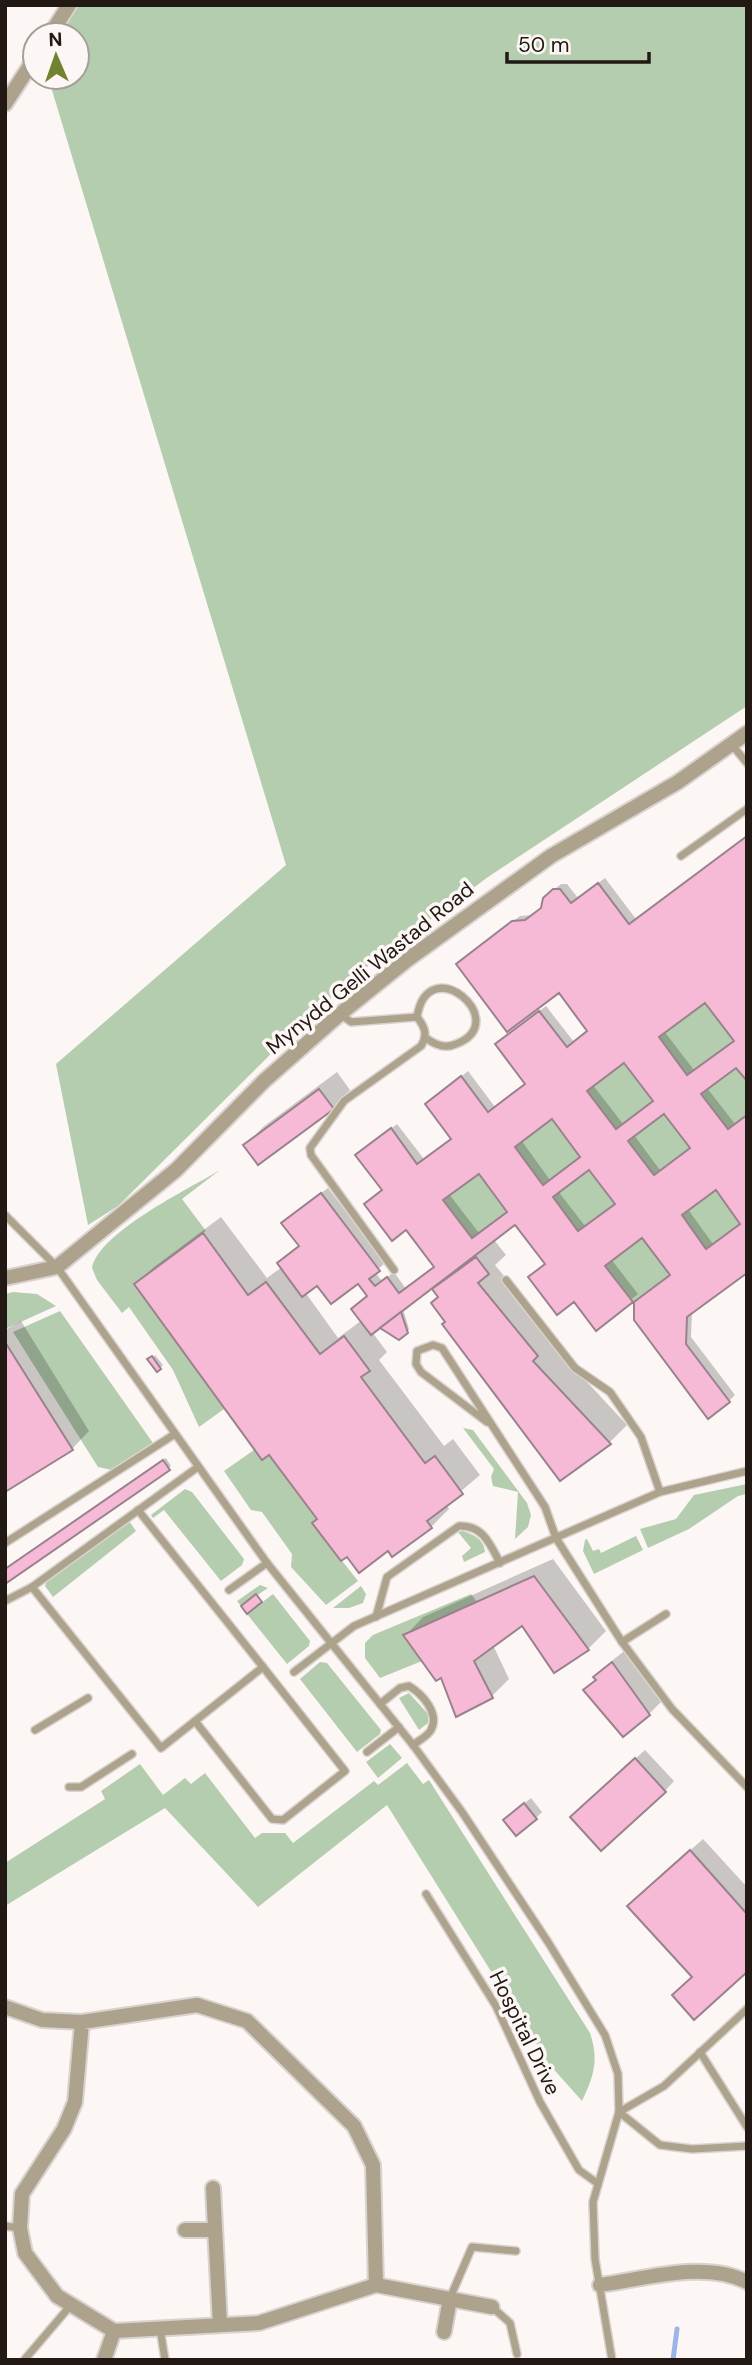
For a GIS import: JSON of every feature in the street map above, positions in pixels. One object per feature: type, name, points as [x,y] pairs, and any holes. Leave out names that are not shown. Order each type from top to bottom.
[{"type":"street","points":[[59,21],[69,5]]},
{"type":"street","points":[[5,104],[21,79]]},
{"type":"street","name":"Mynydd Gelli Wastad Road","points":[[5,1278],[57,1268],[176,1170],[264,1081],[340,1014],[469,913],[551,856],[678,782],[747,733]]},
{"type":"street","points":[[5,2007],[42,2020],[82,2022],[197,2005],[247,2021],[354,2126],[373,2165],[376,2285]]},
{"type":"street","points":[[82,2022],[75,2102],[64,2129],[22,2194],[12,2227],[25,2253],[57,2296],[114,2331],[259,2323],[376,2285],[492,2307]]},
{"type":"street","points":[[213,2188],[220,2325]]},
{"type":"street","points":[[185,2230],[215,2230]]},
{"type":"street","points":[[600,2285],[700,2272],[734,2275],[747,2282]]},
{"type":"street","points":[[444,2332],[450,2299]]},
{"type":"street","points":[[104,2360],[114,2331]]},
{"type":"lane","points":[[732,745],[747,763]]},
{"type":"lane","points":[[681,856],[747,809]]},
{"type":"lane","points":[[394,1270],[311,1155],[310,1149],[344,1101],[421,1046],[426,1038],[417,1017],[422,1000],[437,990],[455,990],[469,1000],[474,1008],[474,1027],[461,1042],[442,1046],[426,1038]]},
{"type":"lane","points":[[340,1014],[352,1022],[417,1017]]},
{"type":"lane","points":[[5,1215],[57,1268],[267,1563],[413,1745],[498,1866],[605,2035],[618,2074],[619,2112],[593,2203],[595,2259],[612,2360]]},
{"type":"lane","points":[[506,1280],[575,1368],[610,1392],[641,1437],[660,1492]]},
{"type":"lane","points":[[487,1422],[421,1372],[416,1364],[417,1351],[433,1345],[442,1348],[478,1402],[487,1422],[545,1507],[556,1538],[622,1642],[672,1710],[747,1787]]},
{"type":"lane","points":[[5,1543],[176,1434]]},
{"type":"lane","points":[[5,1601],[32,1587],[198,1466]]},
{"type":"lane","points":[[294,1672],[354,1626],[660,1492],[747,1471]]},
{"type":"lane","points":[[138,1510],[345,1772],[283,1820],[272,1819],[194,1721]]},
{"type":"lane","points":[[376,1617],[387,1577],[459,1526],[478,1529],[489,1541],[500,1563]]},
{"type":"lane","points":[[229,1590],[267,1563]]},
{"type":"lane","points":[[32,1587],[161,1748],[263,1667]]},
{"type":"lane","points":[[622,1642],[666,1614]]},
{"type":"lane","points":[[380,1704],[400,1688],[409,1686],[430,1706],[433,1719],[431,1731],[413,1745]]},
{"type":"lane","points":[[35,1730],[88,1698]]},
{"type":"lane","points":[[368,1752],[399,1727]]},
{"type":"lane","points":[[69,1787],[80,1787],[132,1754]]},
{"type":"lane","name":"Hospital Drive","points":[[426,1895],[496,2006],[540,2102],[579,2170],[597,2183]]},
{"type":"lane","points":[[619,2112],[664,2086],[747,2009]]},
{"type":"lane","points":[[700,2052],[747,2127]]},
{"type":"lane","points":[[619,2112],[660,2145],[692,2149],[747,2146]]},
{"type":"lane","points":[[450,2299],[472,2246],[516,2251]]},
{"type":"lane","points":[[25,2358],[71,2305]]},
{"type":"lane","points":[[492,2307],[510,2323],[517,2354]]},
{"type":"lane","points":[[160,2328],[165,2360]]},
{"type":"green space","points":[[69,5],[747,5],[747,706],[488,877],[359,973],[297,1028],[118,1206],[88,1225],[56,1064],[286,865],[52,91],[91,91],[91,21],[59,21]]},
{"type":"green space","points":[[705,1003],[734,1041],[687,1075],[659,1037]]},
{"type":"green space","points":[[624,1063],[653,1101],[616,1129],[587,1091]]},
{"type":"green space","points":[[736,1068],[747,1081],[747,1115],[728,1129],[701,1094]]},
{"type":"green space","points":[[664,1114],[690,1148],[654,1175],[628,1141]]},
{"type":"green space","points":[[552,1119],[580,1157],[543,1185],[515,1147]]},
{"type":"green space","points":[[220,1170],[182,1199],[206,1231],[134,1284],[224,1409],[199,1427],[173,1370],[129,1307],[122,1313],[97,1280],[92,1268],[98,1254],[127,1226]]},
{"type":"green space","points":[[589,1170],[615,1204],[578,1231],[553,1197]]},
{"type":"green space","points":[[479,1174],[507,1212],[472,1238],[443,1200]]},
{"type":"green space","points":[[716,1190],[740,1224],[706,1249],[682,1215]]},
{"type":"green space","points":[[642,1238],[670,1275],[634,1302],[605,1266]]},
{"type":"green space","points":[[5,1294],[37,1294],[56,1306],[5,1329]]},
{"type":"green space","points":[[60,1311],[153,1443],[112,1470],[98,1467],[13,1332]]},
{"type":"green space","points":[[463,1428],[473,1430],[527,1503],[531,1515],[528,1527],[515,1539],[518,1492],[493,1486],[491,1477],[494,1469]]},
{"type":"green space","points":[[254,1450],[262,1460],[269,1455],[317,1519],[312,1523],[358,1581],[326,1605],[291,1567],[292,1554],[262,1512],[251,1510],[224,1471]]},
{"type":"green space","points":[[747,1484],[747,1494],[738,1496],[689,1529],[648,1548],[640,1529],[676,1519],[694,1495]]},
{"type":"green space","points":[[185,1489],[192,1492],[244,1559],[242,1565],[221,1581],[164,1510],[153,1518],[151,1515]]},
{"type":"green space","points":[[129,1521],[136,1531],[53,1597],[45,1586],[47,1580]]},
{"type":"green space","points":[[463,1531],[475,1536],[485,1552],[464,1562],[462,1556],[471,1548],[458,1532]]},
{"type":"green space","points":[[636,1536],[643,1550],[594,1574],[583,1551],[585,1540],[587,1539],[593,1551],[599,1549],[601,1553]]},
{"type":"green space","points":[[260,1585],[268,1588],[241,1606],[237,1601]]},
{"type":"green space","points":[[361,1586],[366,1594],[363,1603],[349,1608],[333,1608]]},
{"type":"green space","points":[[273,1594],[310,1641],[309,1646],[287,1664],[247,1614]]},
{"type":"green space","points":[[471,1594],[477,1602],[404,1635],[422,1661],[380,1678],[365,1658],[365,1643],[373,1635]]},
{"type":"green space","points":[[320,1662],[327,1663],[381,1730],[380,1734],[357,1752],[300,1679]]},
{"type":"green space","points":[[409,1693],[428,1714],[428,1723],[419,1730],[399,1698]]},
{"type":"green space","points":[[390,1744],[402,1758],[378,1778],[366,1762]]},
{"type":"green space","points":[[407,1763],[423,1784],[429,1780],[590,2033],[595,2060],[590,2084],[582,2101],[549,2064],[387,1805],[258,1907],[165,1808],[5,1906],[5,1863],[105,1799],[101,1791],[140,1764],[163,1795],[185,1778],[191,1784],[205,1773],[255,1838],[262,1833],[285,1833],[293,1843],[374,1781],[378,1785]]},
{"type":"building","points":[[747,836],[747,1081],[736,1068],[701,1094],[728,1129],[747,1115],[747,1273],[687,1317],[686,1344],[730,1402],[708,1419],[634,1320],[634,1302],[670,1275],[642,1238],[605,1266],[633,1302],[596,1331],[574,1302],[557,1315],[528,1277],[545,1264],[515,1225],[371,1335],[351,1309],[367,1296],[358,1284],[331,1304],[317,1286],[302,1297],[277,1263],[299,1246],[281,1223],[321,1193],[380,1271],[369,1279],[375,1286],[387,1277],[399,1293],[434,1267],[406,1230],[392,1241],[364,1204],[382,1190],[355,1155],[391,1128],[417,1164],[451,1139],[425,1104],[461,1076],[488,1112],[525,1084],[495,1044],[539,1011],[567,1047],[587,1031],[559,993],[507,1032],[456,964],[512,921],[525,920],[541,908],[543,898],[553,889],[560,889],[571,903],[598,883],[629,924]],"holes":[[[705,1003],[734,1041],[687,1075],[659,1037]],[[624,1063],[653,1101],[616,1129],[587,1091]],[[664,1114],[690,1148],[654,1175],[628,1141]],[[552,1119],[580,1157],[543,1185],[515,1147]],[[589,1170],[615,1204],[578,1231],[553,1197]],[[479,1174],[507,1212],[472,1238],[443,1200]],[[716,1190],[740,1224],[706,1249],[682,1215]]]},
{"type":"building","points":[[319,1089],[334,1109],[258,1165],[243,1145]]},
{"type":"building","points":[[203,1233],[248,1295],[266,1282],[320,1354],[344,1336],[370,1371],[361,1377],[425,1463],[435,1456],[463,1494],[427,1521],[432,1528],[392,1557],[388,1551],[359,1573],[347,1557],[341,1561],[312,1523],[317,1519],[269,1455],[262,1460],[134,1284]]},
{"type":"building","points":[[476,1257],[489,1274],[478,1283],[538,1356],[533,1361],[611,1444],[560,1481],[442,1324],[445,1322],[431,1303],[438,1297],[432,1289]]},
{"type":"building","points":[[401,1312],[408,1333],[399,1340],[380,1328]]},
{"type":"building","points":[[5,1342],[73,1450],[5,1492]]},
{"type":"building","points":[[152,1356],[161,1369],[157,1372],[147,1359]]},
{"type":"building","points":[[163,1460],[170,1470],[5,1584],[5,1569]]},
{"type":"building","points":[[534,1576],[589,1650],[554,1673],[522,1626],[474,1661],[493,1698],[456,1717],[441,1678],[436,1681],[403,1635]]},
{"type":"building","points":[[256,1594],[262,1602],[247,1614],[241,1606]]},
{"type":"building","points":[[612,1662],[650,1715],[623,1737],[583,1690],[596,1680],[593,1677]]},
{"type":"building","points":[[635,1758],[666,1792],[601,1851],[570,1817]]},
{"type":"building","points":[[524,1803],[537,1819],[516,1836],[503,1820]]},
{"type":"building","points":[[690,1850],[747,1914],[747,1972],[694,2020],[672,1995],[692,1977],[627,1906]]},
{"type":"waterway","points":[[673,2360],[677,2329]]}]
